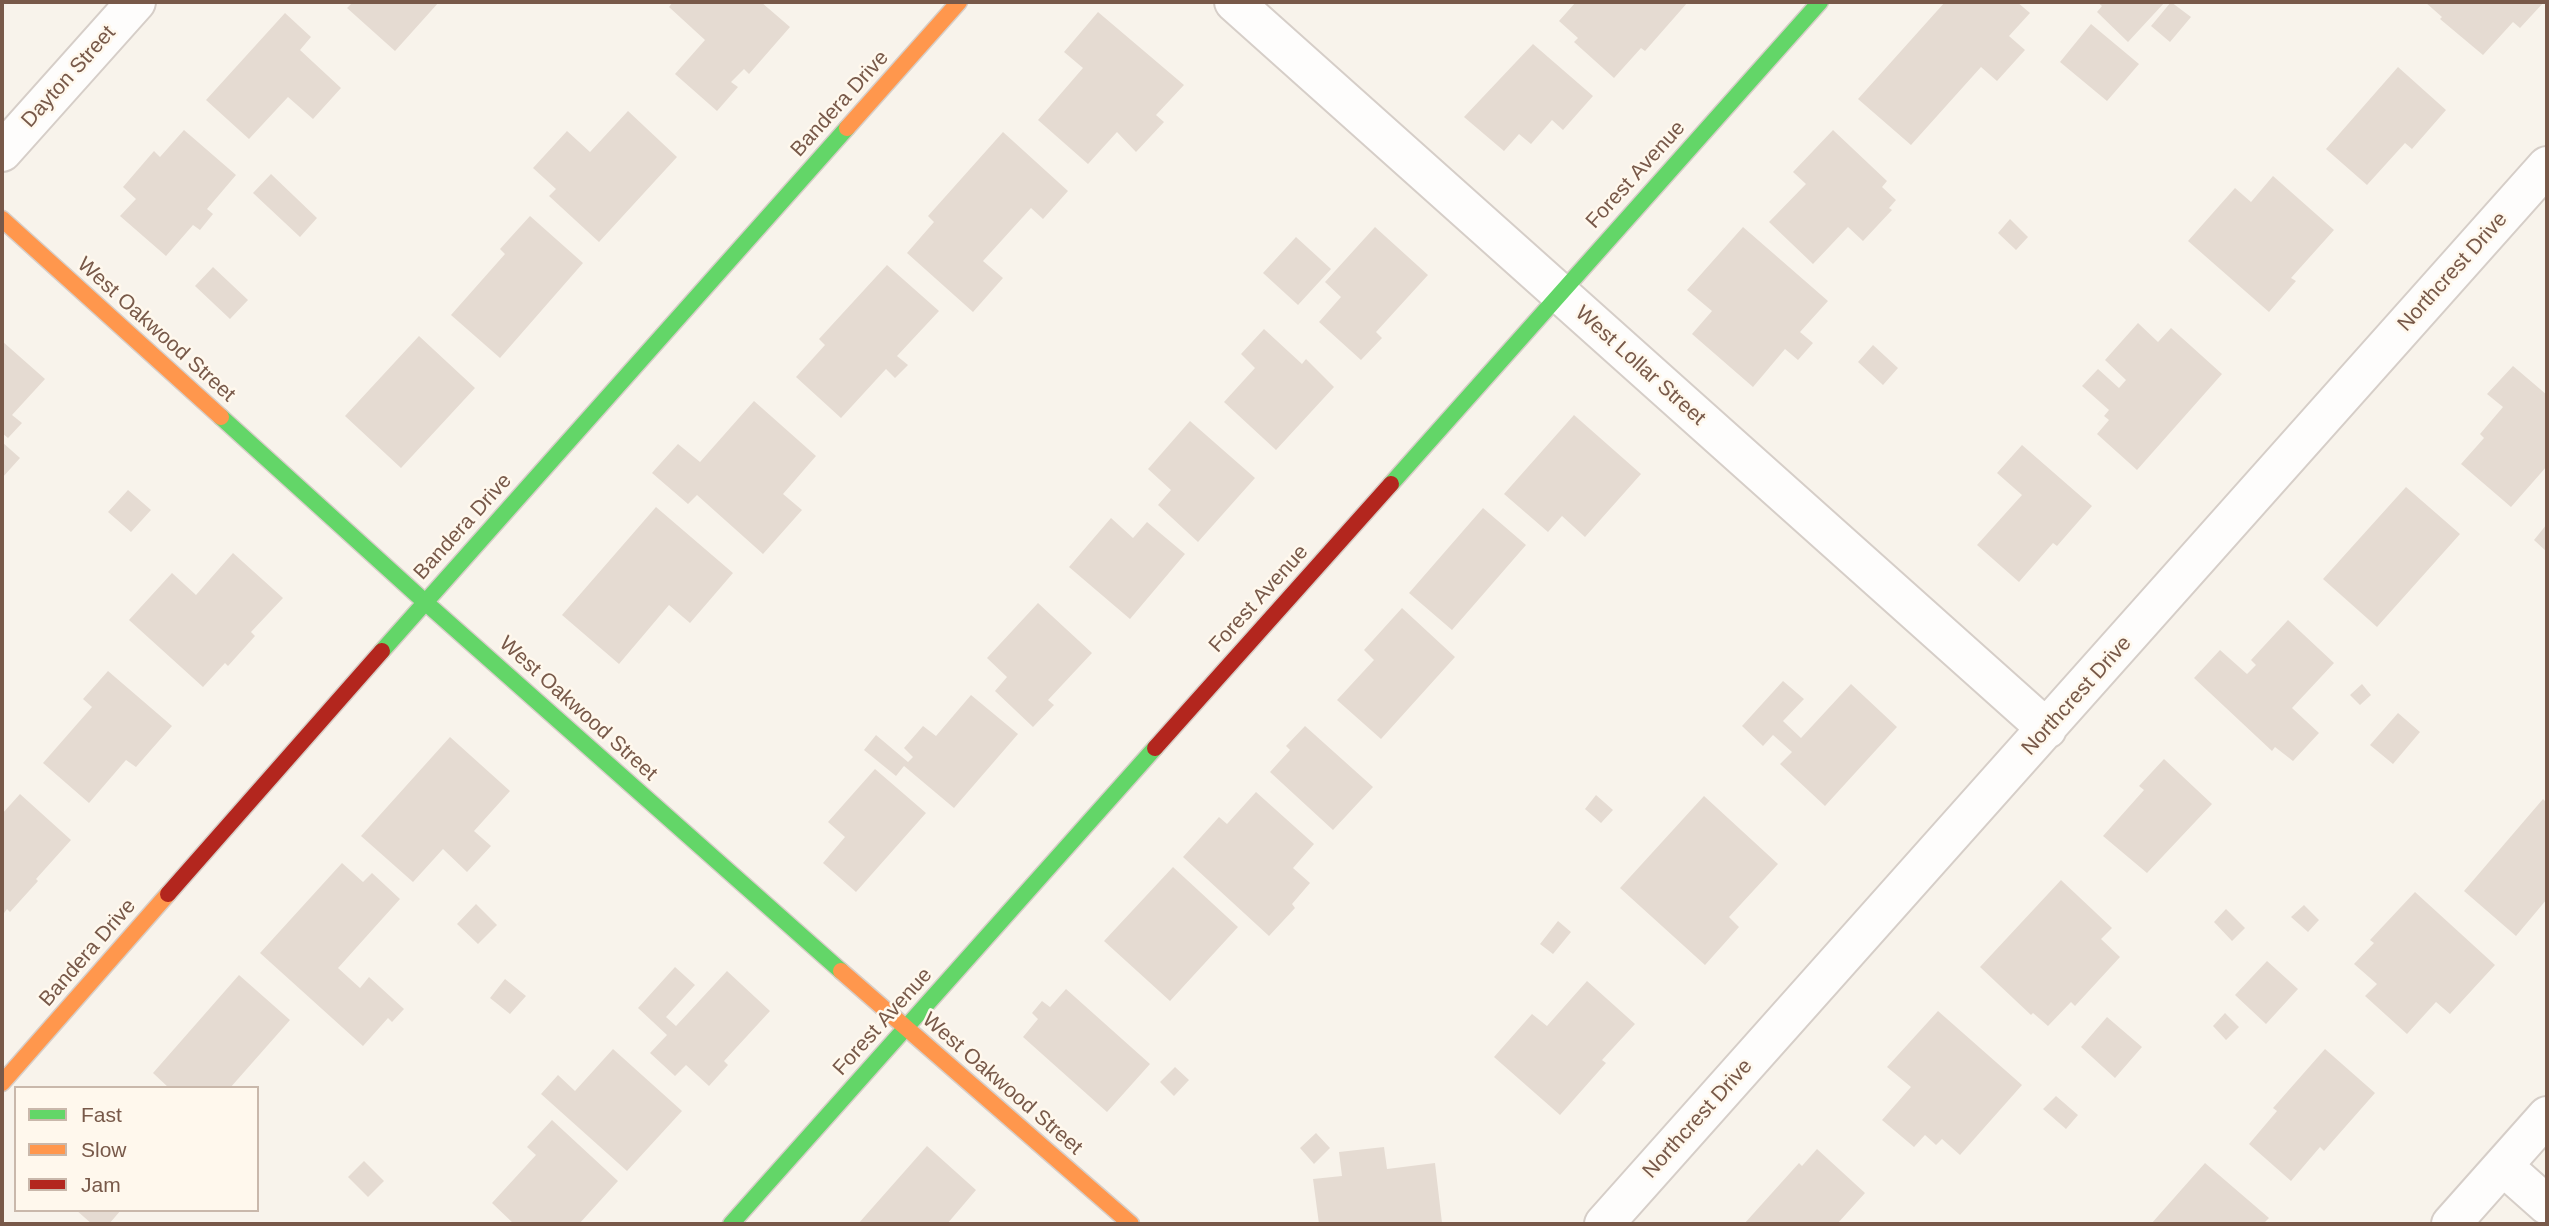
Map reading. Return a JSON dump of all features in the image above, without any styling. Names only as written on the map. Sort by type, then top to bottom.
[{"type":"street","name":"Dayton Street","points":[[2,152],[136,2]]},
{"type":"street","name":"Bandera Drive","points":[[2,1083],[425,602],[959,2]]},
{"type":"street","name":"West Lollar Street","points":[[1234,2],[2047,729]]},
{"type":"street","name":"Forest Avenue","points":[[731,1224],[1820,2]]},
{"type":"street","name":"Northcrest Drive","points":[[1604,1224],[2547,166]]},
{"type":"street","name":"West Oakwood Street","points":[[2,219],[425,602],[1131,1224]]},
{"type":"street","points":[[2451,1224],[2547,1116]]},
{"type":"street","points":[[2503,1166],[2547,1205]]},
{"type":"building","points":[[353,2],[439,2],[395,51],[347,8]]},
{"type":"building","points":[[673,2],[761,2],[790,27],[749,74],[744,69],[731,82],[738,87],[717,111],[675,74],[705,40],[669,7]]},
{"type":"building","points":[[1573,2],[1688,2],[1645,51],[1641,48],[1614,78],[1574,42],[1578,38],[1559,21],[1575,3]]},
{"type":"building","points":[[1945,2],[2017,2],[2030,13],[2009,36],[2025,50],[1997,81],[1981,67],[1911,145],[1858,99]]},
{"type":"building","points":[[2097,2],[2165,2],[2128,42],[2097,12],[2102,6]]},
{"type":"building","points":[[2171,2],[2191,17],[2170,42],[2151,26]]},
{"type":"building","points":[[2425,2],[2544,2],[2520,28],[2513,22],[2483,55],[2440,19],[2442,17]]},
{"type":"building","points":[[1098,12],[1184,85],[1156,115],[1164,122],[1136,152],[1117,132],[1088,164],[1038,120],[1083,68],[1064,52]]},
{"type":"building","points":[[285,13],[311,37],[300,50],[341,88],[313,119],[288,97],[249,139],[206,100]]},
{"type":"building","points":[[2091,24],[2139,64],[2107,101],[2060,62]]},
{"type":"building","points":[[1533,44],[1593,96],[1563,130],[1552,120],[1531,144],[1519,134],[1504,151],[1464,117]]},
{"type":"building","points":[[2398,67],[2446,110],[2412,149],[2405,143],[2367,185],[2326,149]]},
{"type":"building","points":[[628,111],[677,157],[599,242],[549,196],[556,189],[533,168],[567,131],[590,152]]},
{"type":"building","points":[[184,130],[236,175],[207,209],[213,214],[200,230],[193,225],[166,256],[120,216],[136,199],[123,187],[154,151],[160,157]]},
{"type":"building","points":[[1833,130],[1887,181],[1882,187],[1896,200],[1889,208],[1892,210],[1863,241],[1848,227],[1813,264],[1769,222],[1806,184],[1793,172]]},
{"type":"building","points":[[1003,132],[1068,191],[1043,219],[1031,208],[983,261],[1003,278],[973,312],[907,253],[934,222],[928,216]]},
{"type":"building","points":[[271,174],[317,218],[300,237],[253,193]]},
{"type":"building","points":[[2273,176],[2334,230],[2291,278],[2296,281],[2269,312],[2188,241],[2235,188],[2251,202]]},
{"type":"building","points":[[530,216],[583,263],[500,358],[451,315],[505,254],[500,249]]},
{"type":"building","points":[[2010,219],[2028,237],[2016,250],[1998,233]]},
{"type":"building","points":[[1375,227],[1428,275],[1376,332],[1382,338],[1361,360],[1319,322],[1341,297],[1325,282]]},
{"type":"building","points":[[1743,227],[1828,301],[1800,332],[1813,343],[1798,360],[1785,349],[1753,387],[1692,334],[1712,311],[1687,290]]},
{"type":"building","points":[[1296,237],[1331,269],[1298,305],[1263,273]]},
{"type":"building","points":[[887,265],[939,311],[897,356],[908,365],[895,378],[886,369],[841,418],[796,377],[825,345],[819,339]]},
{"type":"building","points":[[213,267],[248,300],[230,319],[195,286]]},
{"type":"building","points":[[2138,323],[2158,342],[2171,328],[2222,374],[2137,470],[2097,434],[2109,420],[2104,416],[2109,410],[2082,386],[2098,369],[2119,388],[2126,380],[2105,360]]},
{"type":"building","points":[[1264,329],[1302,364],[1306,359],[1334,387],[1276,450],[1224,402],[1255,368],[1241,354]]},
{"type":"building","points":[[419,336],[475,388],[401,468],[345,416]]},
{"type":"building","points":[[2,341],[45,379],[12,415],[22,423],[8,438],[2,433]]},
{"type":"building","points":[[1873,345],[1898,368],[1883,385],[1858,362]]},
{"type":"building","points":[[2513,366],[2547,395],[2547,466],[2511,507],[2461,464],[2484,438],[2480,434],[2503,407],[2487,394]]},
{"type":"building","points":[[754,401],[816,456],[783,494],[802,510],[763,554],[697,495],[688,504],[652,473],[678,444],[700,462]]},
{"type":"building","points":[[1574,415],[1641,474],[1585,537],[1562,516],[1548,532],[1504,494]]},
{"type":"building","points":[[1190,421],[1255,478],[1198,542],[1158,505],[1171,490],[1148,469]]},
{"type":"building","points":[[2,442],[20,458],[2,478]]},
{"type":"building","points":[[2022,445],[2092,506],[2057,546],[2053,543],[2019,582],[1977,545],[2022,495],[1997,473]]},
{"type":"building","points":[[2406,487],[2460,534],[2377,627],[2323,579]]},
{"type":"building","points":[[128,490],[151,510],[131,532],[108,512]]},
{"type":"building","points":[[656,507],[733,573],[690,623],[669,605],[619,664],[562,615]]},
{"type":"building","points":[[1483,508],[1526,545],[1452,630],[1409,593]]},
{"type":"building","points":[[1111,518],[1133,538],[1147,522],[1185,554],[1130,619],[1069,567]]},
{"type":"building","points":[[2547,524],[2547,552],[2534,540]]},
{"type":"building","points":[[233,553],[283,598],[251,632],[255,636],[228,666],[225,663],[203,687],[129,620],[172,573],[196,595]]},
{"type":"building","points":[[1038,603],[1092,653],[1048,700],[1054,705],[1033,727],[995,691],[1007,677],[987,658]]},
{"type":"building","points":[[1402,608],[1455,657],[1381,739],[1337,700],[1374,660],[1364,650]]},
{"type":"building","points":[[2288,620],[2334,663],[2292,708],[2319,733],[2293,761],[2275,747],[2272,751],[2194,678],[2220,650],[2247,674],[2256,665],[2251,660]]},
{"type":"building","points":[[108,671],[172,726],[136,767],[126,760],[89,803],[43,763],[92,707],[83,699]]},
{"type":"building","points":[[1783,681],[1804,699],[1783,721],[1801,738],[1851,684],[1897,727],[1825,806],[1780,764],[1792,752],[1773,735],[1763,746],[1742,726]]},
{"type":"building","points":[[2362,684],[2371,695],[2360,705],[2350,695]]},
{"type":"building","points":[[971,695],[1018,734],[954,808],[904,766],[896,776],[864,750],[876,735],[908,762],[913,757],[904,748],[923,726],[936,736]]},
{"type":"building","points":[[2398,713],[2420,732],[2393,764],[2370,745]]},
{"type":"building","points":[[1305,726],[1373,787],[1333,830],[1270,772],[1290,750],[1286,746]]},
{"type":"building","points":[[450,737],[510,791],[474,831],[491,846],[467,872],[443,849],[413,882],[361,836]]},
{"type":"building","points":[[2164,759],[2212,804],[2147,873],[2103,836],[2144,790],[2139,786]]},
{"type":"building","points":[[875,769],[926,813],[856,892],[823,863],[845,837],[828,822]]},
{"type":"building","points":[[1256,792],[1314,844],[1293,868],[1310,883],[1292,904],[1295,908],[1269,936],[1183,857],[1219,817],[1227,824]]},
{"type":"building","points":[[20,794],[71,840],[10,912],[7,909],[2,916],[2,814]]},
{"type":"building","points":[[1596,795],[1613,810],[1601,823],[1585,809]]},
{"type":"building","points":[[1704,796],[1778,864],[1729,917],[1739,927],[1705,965],[1620,888]]},
{"type":"building","points":[[2543,799],[2547,803],[2547,899],[2516,936],[2464,891]]},
{"type":"building","points":[[342,863],[363,882],[372,873],[400,899],[338,968],[360,988],[369,977],[404,1009],[392,1022],[388,1018],[363,1046],[260,953]]},
{"type":"building","points":[[1173,867],[1238,927],[1170,1001],[1104,941]]},
{"type":"building","points":[[2061,880],[2112,928],[2101,939],[2120,957],[2075,1006],[2071,1002],[2048,1026],[2033,1013],[2031,1015],[1980,967]]},
{"type":"building","points":[[2415,892],[2495,965],[2450,1014],[2436,1002],[2407,1034],[2365,996],[2377,984],[2354,964],[2374,943],[2370,940]]},
{"type":"building","points":[[476,904],[497,925],[478,944],[457,924]]},
{"type":"building","points":[[2304,905],[2319,920],[2308,932],[2291,917]]},
{"type":"building","points":[[2226,909],[2245,928],[2232,941],[2214,922]]},
{"type":"building","points":[[1558,921],[1571,932],[1553,954],[1540,944]]},
{"type":"building","points":[[2267,961],[2298,989],[2266,1024],[2235,995]]},
{"type":"building","points":[[675,967],[695,985],[666,1017],[676,1026],[727,971],[770,1011],[724,1061],[728,1065],[709,1086],[686,1065],[675,1076],[650,1053],[667,1035],[638,1008]]},
{"type":"building","points":[[239,975],[290,1020],[232,1086],[167,1086],[153,1073]]},
{"type":"building","points":[[505,979],[526,996],[510,1014],[490,998]]},
{"type":"building","points":[[1587,981],[1635,1024],[1602,1060],[1606,1063],[1560,1115],[1494,1057],[1532,1014],[1547,1026]]},
{"type":"building","points":[[1066,989],[1150,1064],[1107,1112],[1023,1037],[1038,1019],[1032,1013],[1042,1001],[1050,1007]]},
{"type":"building","points":[[1938,1011],[2022,1085],[1960,1155],[1942,1139],[1936,1145],[1925,1135],[1914,1147],[1882,1120],[1911,1087],[1887,1067]]},
{"type":"building","points":[[2225,1013],[2239,1027],[2226,1040],[2213,1026]]},
{"type":"building","points":[[2107,1017],[2142,1047],[2115,1078],[2081,1047]]},
{"type":"building","points":[[613,1049],[682,1111],[627,1171],[541,1094],[558,1075],[575,1091]]},
{"type":"building","points":[[2325,1049],[2375,1093],[2324,1151],[2320,1147],[2291,1181],[2249,1144],[2277,1111],[2273,1108]]},
{"type":"building","points":[[1175,1067],[1189,1080],[1174,1096],[1160,1082]]},
{"type":"building","points":[[2056,1096],[2078,1115],[2066,1129],[2043,1109]]},
{"type":"building","points":[[552,1120],[618,1181],[579,1224],[514,1224],[492,1203],[536,1155],[527,1147]]},
{"type":"building","points":[[1316,1133],[1330,1148],[1314,1164],[1300,1148]]},
{"type":"building","points":[[927,1146],[976,1190],[947,1224],[858,1224]]},
{"type":"building","points":[[1384,1147],[1387,1169],[1435,1163],[1442,1223],[1319,1224],[1313,1179],[1342,1176],[1339,1152]]},
{"type":"building","points":[[1817,1149],[1865,1193],[1837,1224],[1744,1224],[1799,1163],[1802,1166]]},
{"type":"building","points":[[364,1161],[384,1181],[368,1197],[348,1177]]},
{"type":"building","points":[[2205,1163],[2269,1218],[2263,1224],[2151,1224]]},
{"type":"building","points":[[78,1212],[119,1212],[109,1224],[92,1224]]},
{"type":"traffic: fast","points":[[1391,484],[1820,2]]},
{"type":"traffic: fast","points":[[382,651],[847,128]]},
{"type":"traffic: fast","points":[[221,417],[841,971]]},
{"type":"traffic: fast","points":[[731,1224],[1155,748]]},
{"type":"traffic: slow","points":[[847,128],[959,2]]},
{"type":"traffic: slow","points":[[2,219],[221,417]]},
{"type":"traffic: slow","points":[[2,1083],[168,894]]},
{"type":"traffic: slow","points":[[841,971],[1131,1224]]},
{"type":"traffic: jam","points":[[1155,748],[1391,484]]},
{"type":"traffic: jam","points":[[168,894],[382,651]]}]
